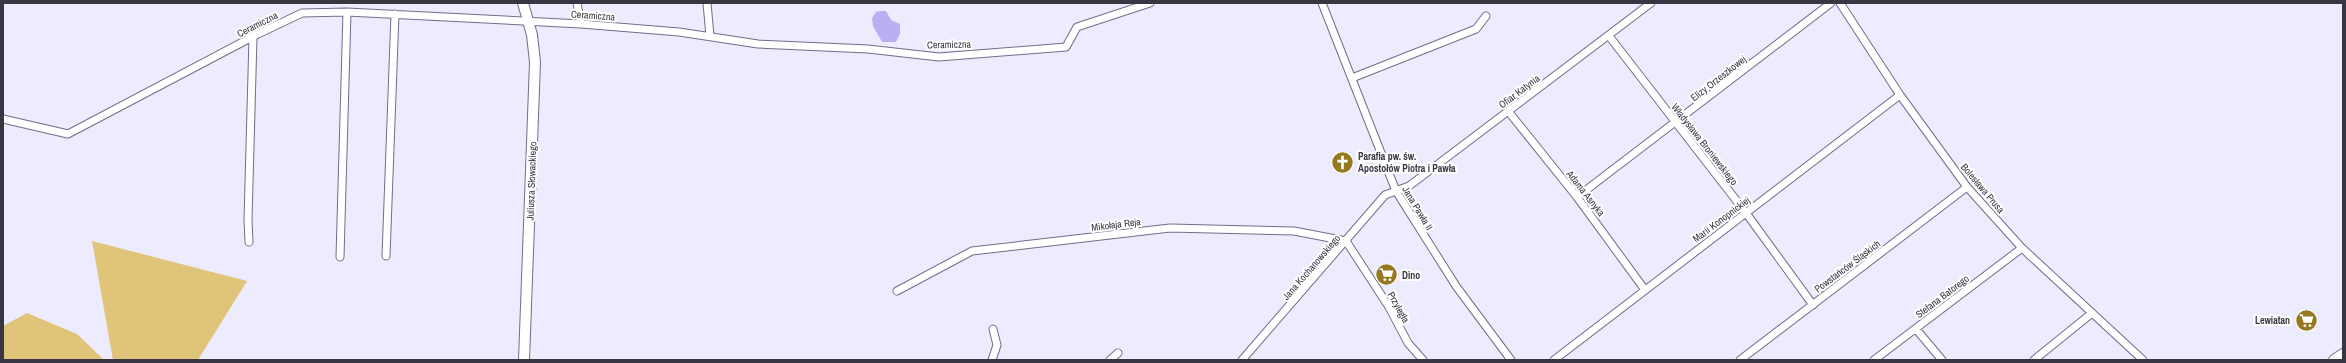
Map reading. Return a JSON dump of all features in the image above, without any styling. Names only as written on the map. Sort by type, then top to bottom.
[{"type":"street","name":"Juliusza Słowackiego","points":[[523,3],[529,22],[534,62],[524,360]]},
{"type":"street","points":[[577,3],[581,24]]},
{"type":"street","points":[[707,3],[710,36]]},
{"type":"street","name":"Ceramiczna","points":[[3,119],[68,134],[302,13],[347,12],[581,24],[710,36],[758,44],[868,49],[939,56],[1066,47],[1077,26],[1150,3]]},
{"type":"street","name":"Jana Pawła II","points":[[1322,3],[1396,191],[1456,286],[1511,360]]},
{"type":"street","name":"Ofiar Katynia","points":[[1396,191],[1409,186],[1652,3]]},
{"type":"street","name":"Elizy Orzeszkowej","points":[[1577,197],[1676,123],[1831,3]]},
{"type":"street","name":"Bolesława Prusa","points":[[1840,3],[1900,95],[1967,188],[2022,248],[2143,360]]},
{"type":"street","points":[[340,257],[347,12]]},
{"type":"street","points":[[386,256],[396,14]]},
{"type":"street","points":[[1352,78],[1476,29],[1486,16]]},
{"type":"street","name":"Władysława Broniewskiego","points":[[1609,36],[1746,213],[1812,305]]},
{"type":"street","points":[[250,242],[248,220],[253,37]]},
{"type":"street","name":"Marii Konopnickiej","points":[[1554,360],[1900,95]]},
{"type":"street","name":"Adama Asnyka","points":[[1508,111],[1577,197],[1645,290]]},
{"type":"street","name":"Powstańców Śląskich","points":[[1740,360],[1967,188]]},
{"type":"street","name":"Jana Kochanowskiego","points":[[1242,360],[1346,242],[1385,195],[1396,191]]},
{"type":"street","name":"Mikołaja Reja","points":[[897,291],[972,251],[1170,228],[1294,231],[1346,242]]},
{"type":"street","name":"Przyległa","points":[[1346,242],[1389,307],[1408,343],[1423,360]]},
{"type":"street","name":"Stefana Batorego","points":[[1874,360],[2022,248]]},
{"type":"street","points":[[2034,360],[2092,313]]},
{"type":"street","points":[[992,360],[997,345],[993,329]]},
{"type":"street","points":[[1916,329],[1942,360]]},
{"type":"street","points":[[1110,360],[1118,354]]},
{"type":"street","points":[[2334,360],[2343,354]]},
{"type":"shaded area","points":[[886,11],[891,20],[900,24],[900,34],[896,42],[882,42],[873,26],[872,18],[876,12]]},
{"type":"shaded area","points":[[92,241],[247,281],[198,360],[113,360]]},
{"type":"shaded area","points":[[27,313],[77,334],[104,360],[3,360],[3,326]]},
{"type":"place","name":"Parafia pw. św. Apostołów Piotra i Pawła","points":[[1342,162]]},
{"type":"place","name":"Dino","points":[[1386,275]]},
{"type":"place","name":"Lewiatan","points":[[2306,320]]}]
